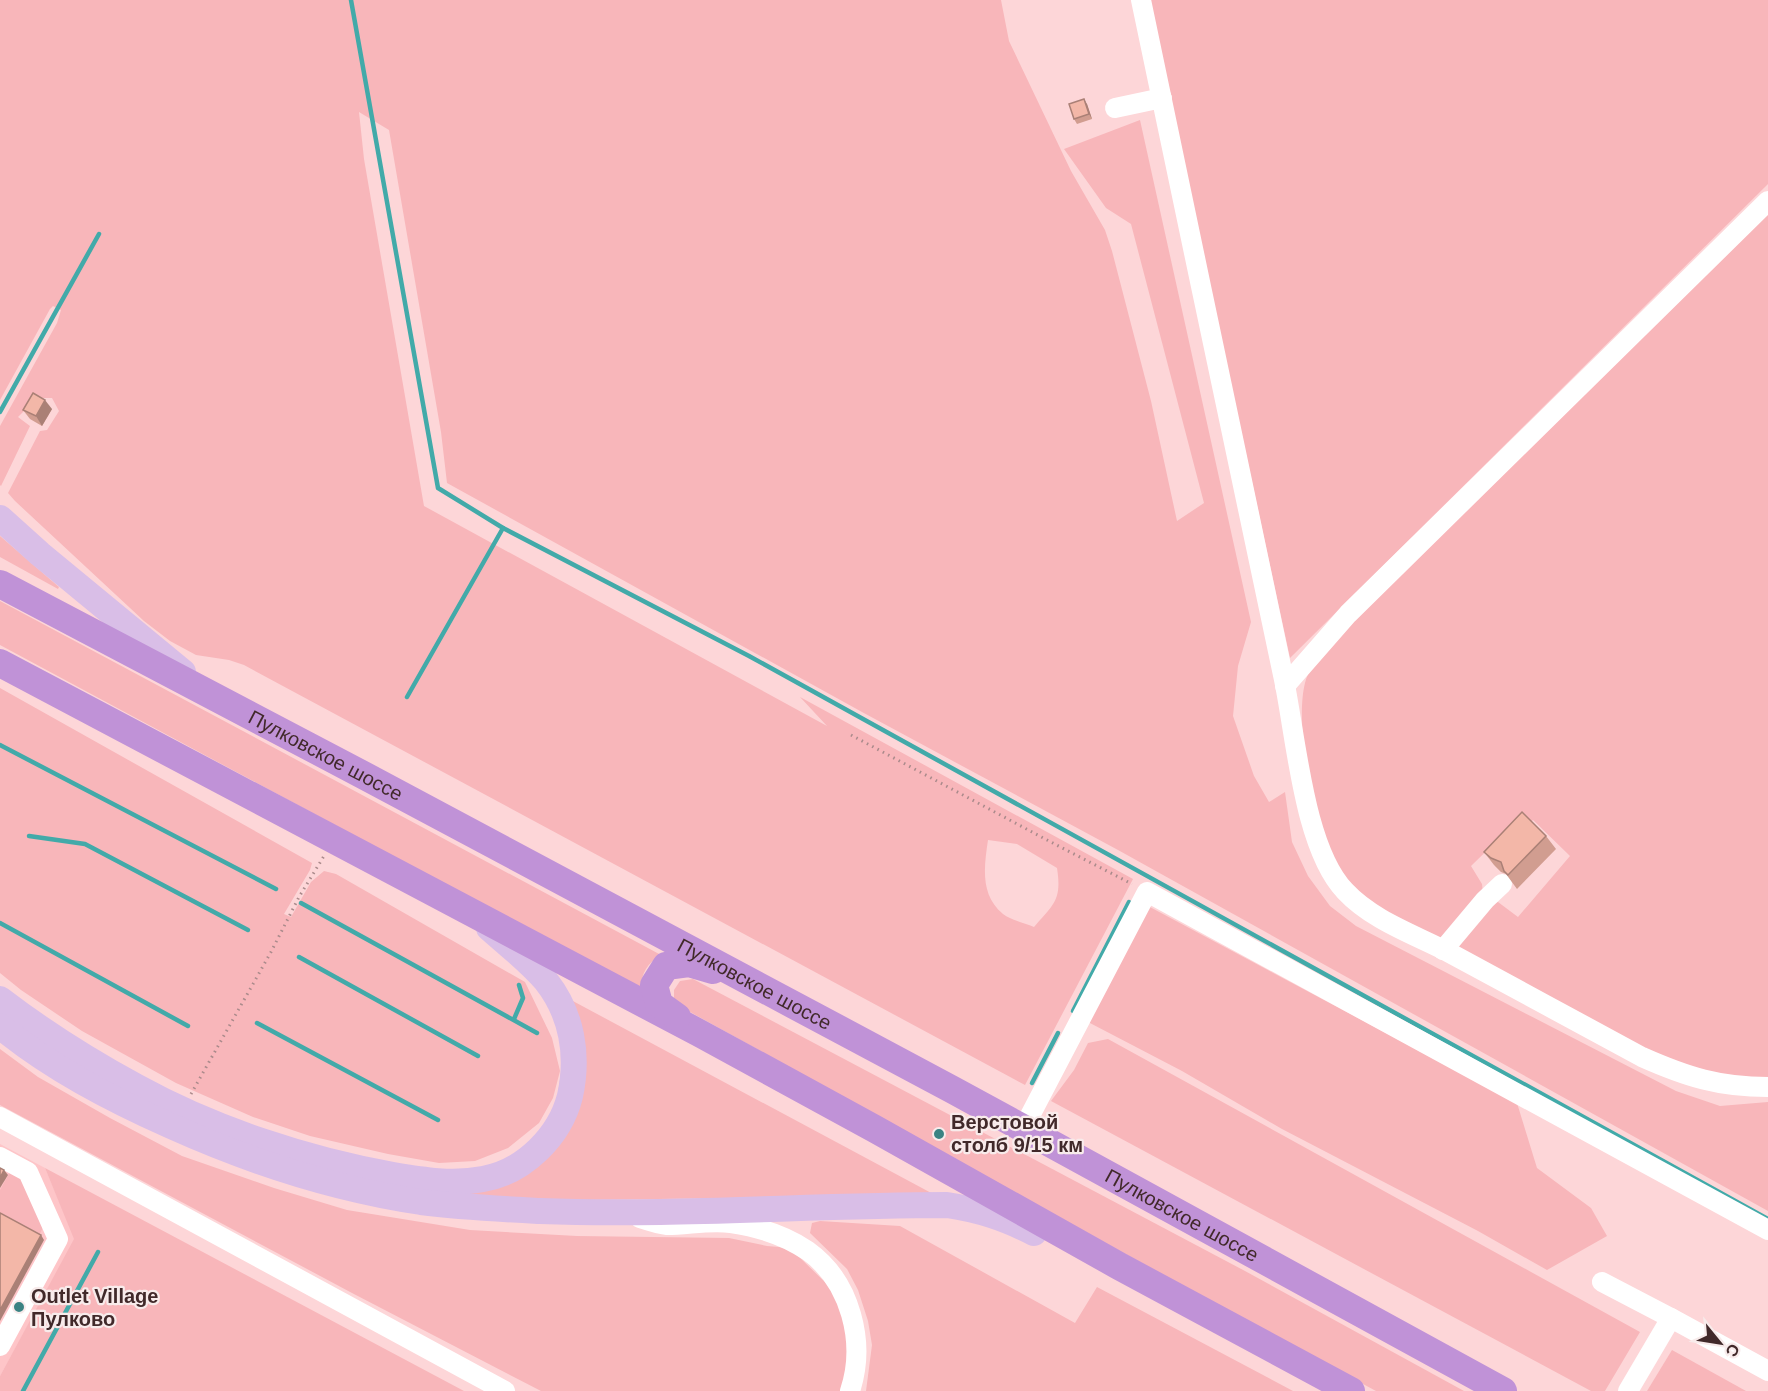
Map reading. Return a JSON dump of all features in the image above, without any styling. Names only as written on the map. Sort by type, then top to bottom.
[{"type":"highway","name":"Пулковское шоссе","points":[[0,584],[1023,1128],[1503,1391]]},
{"type":"highway","points":[[0,663],[701,1034],[1351,1391]]},
{"type":"highway","points":[[701,1034],[659,1004],[654,985],[666,966],[689,963],[743,978]]},
{"type":"main road","points":[[0,518],[40,554],[214,696]]},
{"type":"main road","points":[[0,999],[47,1034],[83,1056],[138,1088],[199,1117],[279,1146],[360,1169],[451,1183],[485,1179],[512,1170],[544,1144],[561,1119],[568,1103],[575,1067],[568,1018],[556,994],[545,979],[475,915]]},
{"type":"main road","points":[[0,1026],[69,1074],[122,1104],[188,1134],[292,1173],[360,1191],[422,1202],[490,1209],[618,1213],[946,1205],[978,1210],[1005,1218],[1038,1235],[1080,1244]]},
{"type":"street","points":[[1141,0],[1285,686],[1308,812],[1321,853],[1333,874],[1343,890],[1389,924],[1443,950],[1642,1058],[1708,1082],[1740,1087],[1768,1087]]},
{"type":"street","points":[[1115,108],[1162,98]]},
{"type":"street","points":[[1285,686],[1348,614],[1768,201]]},
{"type":"street","points":[[1443,950],[1485,900],[1502,884]]},
{"type":"street","points":[[1023,1128],[1147,891],[1768,1230]]},
{"type":"street","points":[[0,1117],[505,1391]]},
{"type":"street","points":[[0,1157],[28,1172],[58,1239],[0,1346]]},
{"type":"street","points":[[618,1213],[665,1225],[730,1223],[785,1238],[810,1252],[840,1286],[852,1315],[857,1354],[855,1377],[850,1391]]},
{"type":"street","points":[[1602,1282],[1768,1371]]},
{"type":"street","points":[[1628,1391],[1671,1318]]},
{"type":"path","points":[[851,735],[1147,891]]},
{"type":"path","points":[[190,1095],[293,907],[322,859]]},
{"type":"shaded area","points":[[0,0],[1001,0],[1009,41],[1071,171],[1105,230],[1151,401],[1177,521],[1204,503],[1131,224],[1106,208],[1064,149],[1140,120],[1251,622],[1238,666],[1233,716],[1254,776],[1269,802],[1285,792],[1292,842],[1308,876],[1330,906],[1356,926],[1676,1091],[1720,1106],[1768,1102],[1768,1211],[1118,850],[447,483],[441,432],[389,130],[359,112],[364,159],[424,506],[827,726],[800,697],[1133,879],[1025,1085],[244,665],[229,660],[196,655],[170,641],[144,621],[8,493],[40,431],[47,430],[59,411],[52,398],[37,398],[18,417],[30,426],[0,485],[0,426],[57,323],[61,310],[53,306],[50,309],[0,400]],"holes":[[[988,840],[1017,844],[1057,868],[1058,887],[1055,901],[1034,927],[1003,914],[990,898],[985,880]]]},
{"type":"shaded area","points":[[1148,0],[1768,0],[1768,184],[1290,658]]},
{"type":"shaded area","points":[[1768,212],[1768,1078],[1698,1076],[1393,919],[1361,898],[1339,872],[1328,849],[1305,760],[1302,704],[1305,683],[1310,670],[1323,651]],"holes":[[[1533,820],[1570,856],[1518,917],[1483,894],[1482,884],[1471,866],[1510,828],[1519,833]]]},
{"type":"shaded area","points":[[0,536],[59,587],[58,589],[0,557]]},
{"type":"shaded area","points":[[0,601],[661,955],[646,969],[640,989],[0,645]]},
{"type":"shaded area","points":[[0,688],[312,863],[284,914],[291,917],[311,882],[324,871],[336,874],[525,982],[552,1038],[560,1071],[553,1098],[539,1123],[508,1148],[475,1161],[439,1163],[310,1136],[253,1117],[176,1083],[82,1031],[21,990],[0,973]]},
{"type":"shaded area","points":[[1148,906],[1517,1103],[1537,1168],[1591,1208],[1607,1236],[1547,1270],[1478,1231],[1282,1129],[1182,1071],[1088,1022]]},
{"type":"shaded area","points":[[693,979],[1245,1271],[1464,1391],[1376,1391],[683,1008],[674,999],[674,990],[680,981]]},
{"type":"shaded area","points":[[571,1000],[935,1195],[517,1201],[380,1186],[109,1079],[425,1189],[550,1151]]},
{"type":"shaded area","points":[[1108,1039],[1640,1332],[1605,1391],[1591,1391],[1051,1101],[1074,1070],[1088,1043]]},
{"type":"shaded area","points":[[0,1049],[38,1077],[182,1156],[347,1210],[470,1230],[577,1236],[729,1238],[790,1248],[834,1291],[846,1323],[849,1357],[843,1391],[541,1391],[0,1105]]},
{"type":"shaded area","name":"Outlet Village Пулково","points":[[0,1144],[45,1168],[75,1239],[0,1376]]},
{"type":"shaded area","points":[[45,1168],[464,1391],[0,1391],[0,1376],[74,1239]]},
{"type":"shaded area","points":[[10,1172],[24,1180],[43,1227],[39,1236],[0,1215],[0,1190]]},
{"type":"shaded area","points":[[820,1221],[900,1226],[1075,1323],[1097,1287],[1293,1391],[866,1391],[872,1345],[868,1321],[858,1290],[847,1269],[810,1233],[812,1223]]},
{"type":"shaded area","points":[[1672,1350],[1746,1391],[1647,1391]]},
{"type":"building","points":[[1084,99],[1089,114],[1074,119],[1069,104]]},
{"type":"building","points":[[33,393],[45,400],[36,416],[23,410]]},
{"type":"building","points":[[1522,812],[1546,836],[1508,875],[1501,862],[1484,852]]},
{"type":"building","points":[[0,1213],[41,1235],[0,1310]]},
{"type":"waterway","points":[[351,0],[438,488],[503,528],[407,697]]},
{"type":"waterway","points":[[0,412],[99,234]]},
{"type":"waterway","points":[[503,528],[749,656],[1768,1219]]},
{"type":"waterway","points":[[0,745],[276,889]]},
{"type":"waterway","points":[[29,836],[85,844],[248,930]]},
{"type":"waterway","points":[[1073,1011],[1129,902]]},
{"type":"waterway","points":[[301,903],[537,1033]]},
{"type":"waterway","points":[[0,923],[188,1026]]},
{"type":"waterway","points":[[299,957],[478,1056]]},
{"type":"waterway","points":[[514,1019],[523,998],[519,985]]},
{"type":"waterway","points":[[257,1023],[438,1120]]},
{"type":"waterway","points":[[1032,1083],[1058,1033]]},
{"type":"waterway","points":[[23,1391],[98,1252]]},
{"type":"place","name":"Верстовой столб 9/15 км","points":[[939,1134]]},
{"type":"place","name":"Outlet Village Пулково","points":[[19,1307]]}]
